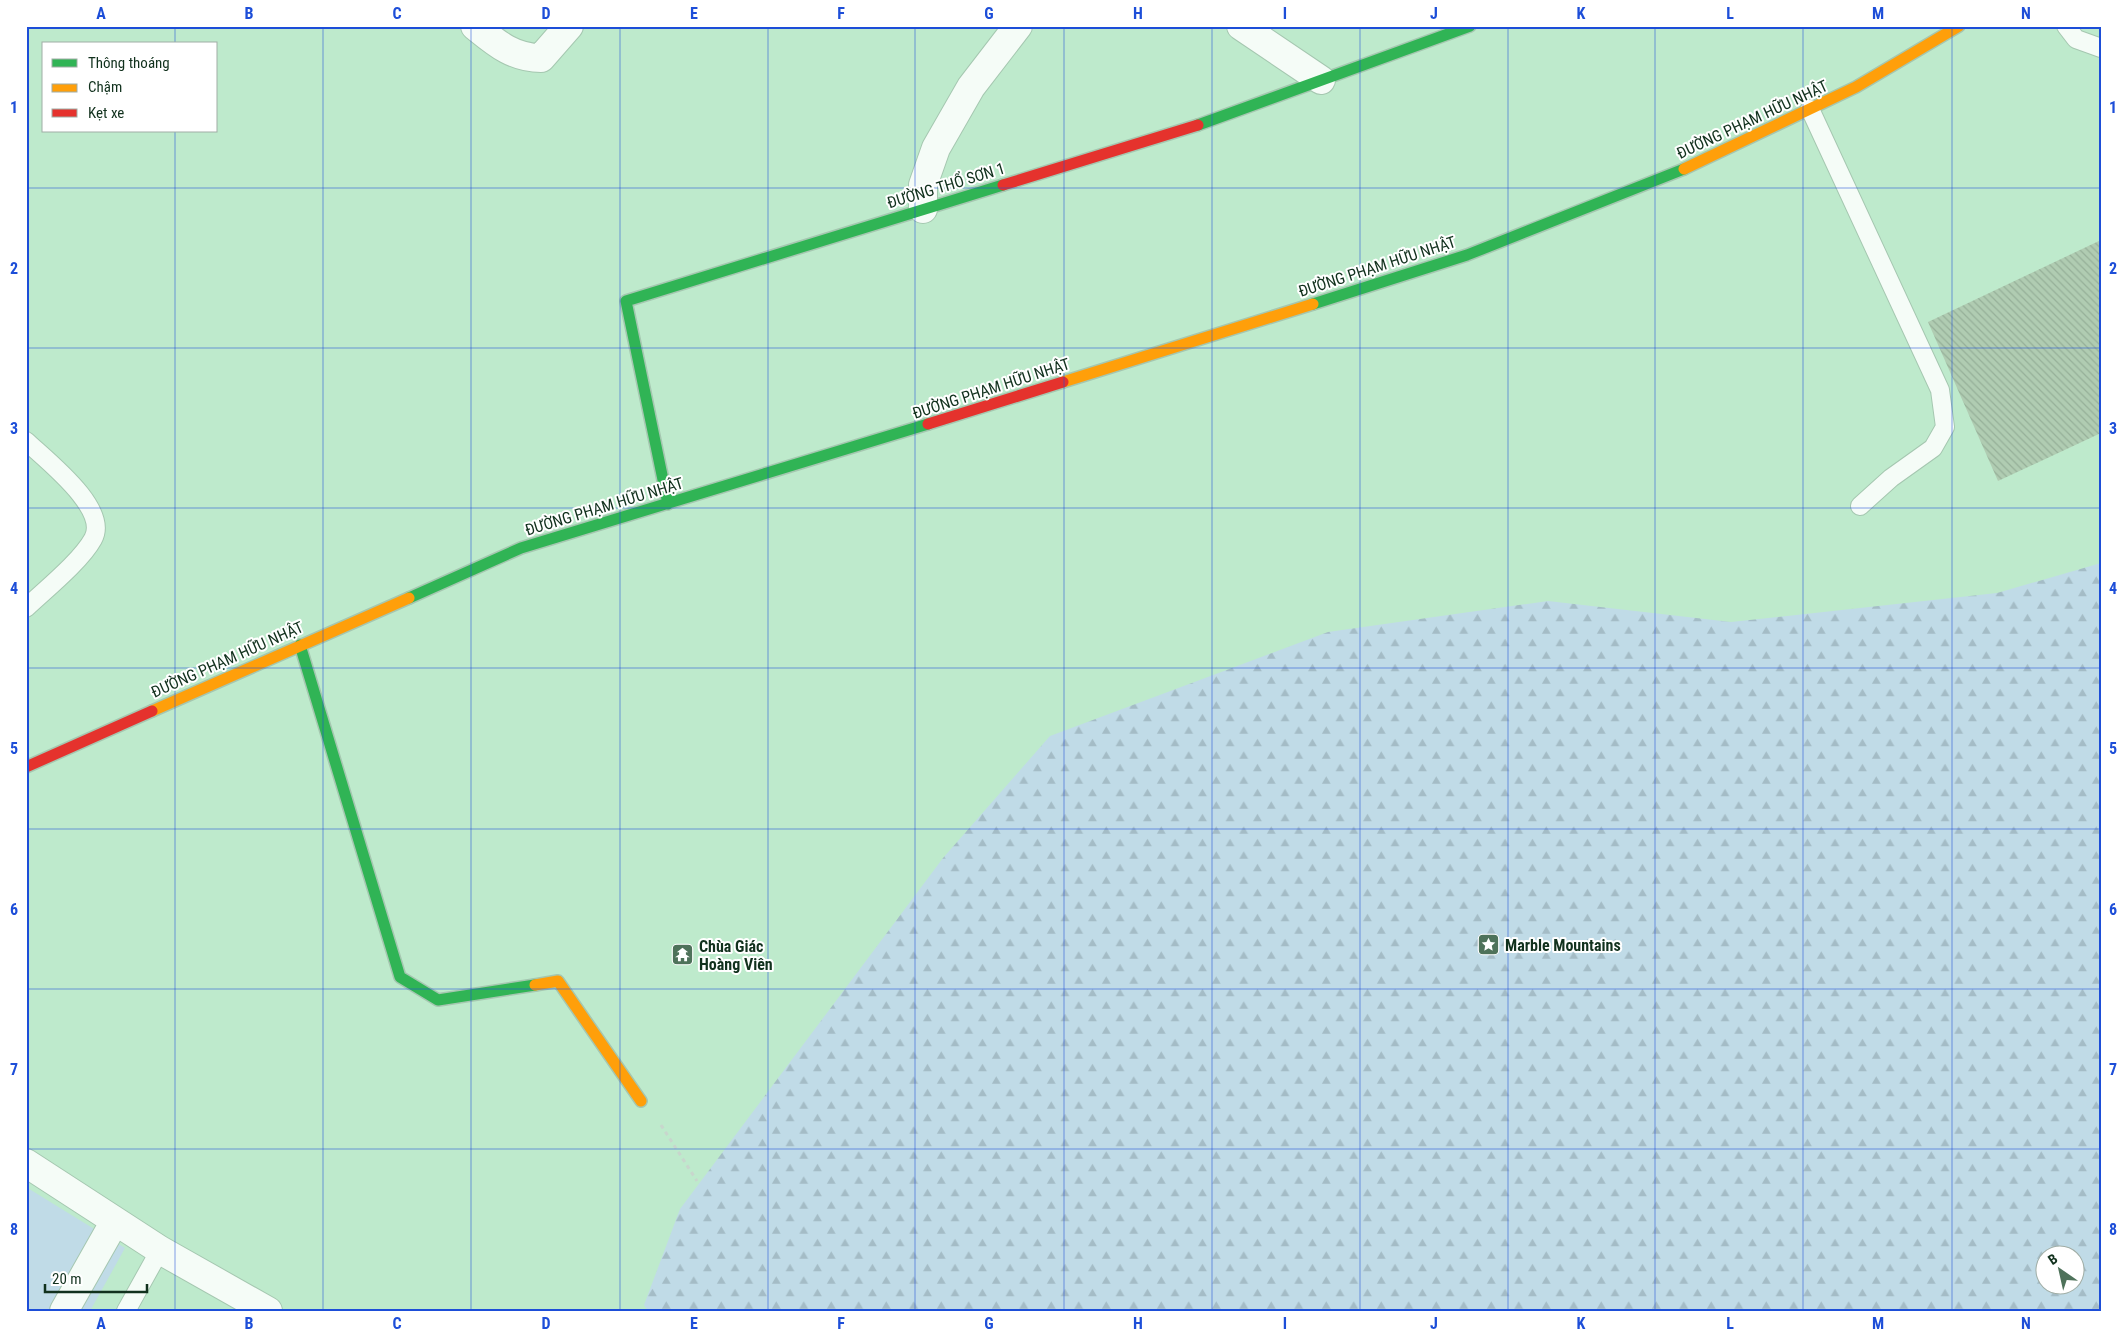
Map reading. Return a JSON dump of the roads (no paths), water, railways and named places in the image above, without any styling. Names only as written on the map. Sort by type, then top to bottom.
[{"type":"street","points":[[475,26],[505,50],[527,58],[541,58],[569,26]]},
{"type":"street","points":[[923,209],[923,185],[936,148],[971,87],[1018,26]]},
{"type":"street","points":[[1241,26],[1321,80]]},
{"type":"street","name":"ĐƯỜNG THỔ SƠN 1","points":[[668,504],[626,301],[1202,124],[1470,26]]},
{"type":"street","name":"ĐƯỜNG PHẠM HỮU NHẬT","points":[[26,767],[300,644],[521,548],[841,452],[1467,254],[1668,177],[1856,87],[1959,26]]},
{"type":"street","points":[[300,644],[400,977],[438,1000],[558,981],[641,1101]]},
{"type":"street","points":[[26,1163],[160,1250],[268,1311]]},
{"type":"street","points":[[64,1311],[114,1220]]},
{"type":"lane","points":[[2066,26],[2076,39],[2101,48]]},
{"type":"lane","points":[[1810,109],[1940,390],[1945,427],[1933,448],[1891,478],[1860,506]]},
{"type":"lane","points":[[26,441],[81,494],[96,520],[94,539],[26,608]]},
{"type":"lane","points":[[126,1311],[160,1250]]},
{"type":"place","name":"Marble Mountains","points":[[1489,945]]},
{"type":"place","name":"Chùa Giác Hoàng Viên","points":[[683,955]]}]
